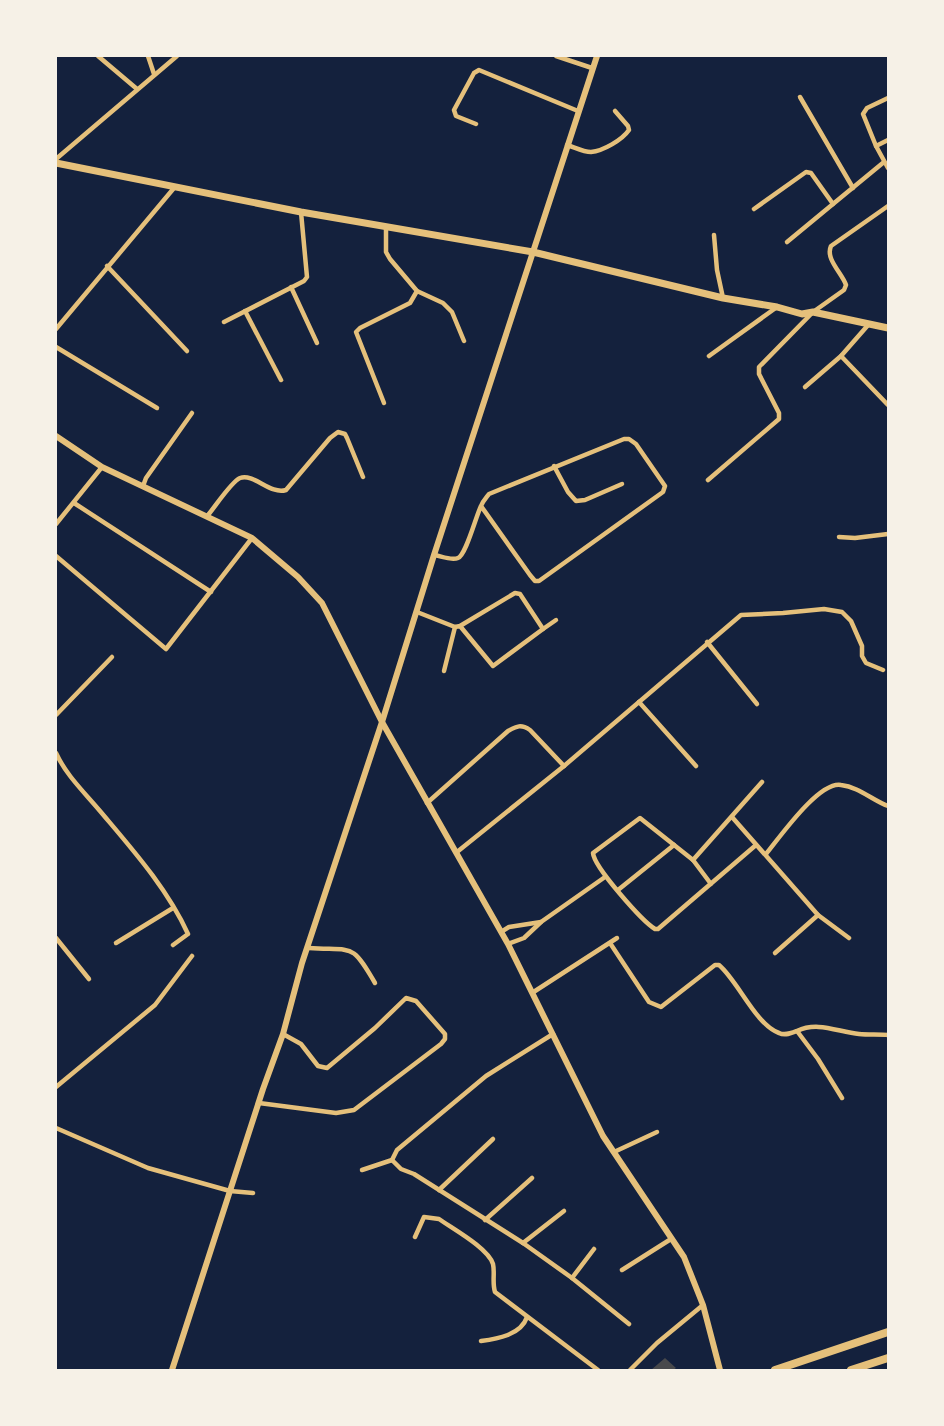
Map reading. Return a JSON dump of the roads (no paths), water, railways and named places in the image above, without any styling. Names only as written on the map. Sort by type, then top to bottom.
[{"type":"highway","points":[[775,1371],[888,1332]]},
{"type":"highway","points":[[851,1371],[888,1358]]},
{"type":"main road","points":[[56,161],[174,188],[386,228],[533,252],[723,298],[777,307],[802,314],[813,312],[888,328]]},
{"type":"street","points":[[98,56],[137,89]]},
{"type":"street","points":[[148,56],[154,74]]},
{"type":"street","points":[[56,161],[177,56]]},
{"type":"street","points":[[556,56],[592,68]]},
{"type":"street","points":[[172,1371],[283,1034],[302,963],[309,948],[597,56]]},
{"type":"street","points":[[476,124],[456,116],[454,112],[474,73],[479,70],[578,111]]},
{"type":"street","points":[[800,97],[853,188]]},
{"type":"street","points":[[888,98],[867,108],[863,114],[876,147],[888,168]]},
{"type":"street","points":[[567,145],[590,152],[605,147],[624,136],[629,130],[628,126],[615,111]]},
{"type":"street","points":[[876,147],[888,140]]},
{"type":"street","points":[[787,242],[884,162]]},
{"type":"street","points":[[754,209],[806,171],[811,173],[833,204]]},
{"type":"street","points":[[56,329],[174,188]]},
{"type":"street","points":[[708,480],[779,419],[779,413],[759,374],[759,367],[813,312],[844,290],[846,285],[828,252],[831,246],[888,206]]},
{"type":"street","points":[[224,322],[304,281],[307,277],[301,212]]},
{"type":"street","points":[[386,228],[386,252],[390,259],[417,291],[443,303],[452,312],[464,341]]},
{"type":"street","points":[[714,235],[717,270],[723,298]]},
{"type":"street","points":[[107,266],[187,351]]},
{"type":"street","points":[[291,286],[317,343]]},
{"type":"street","points":[[384,403],[357,332],[360,327],[410,303],[417,291]]},
{"type":"street","points":[[709,356],[777,307]]},
{"type":"street","points":[[244,311],[281,380]]},
{"type":"street","points":[[805,387],[841,356],[869,324]]},
{"type":"street","points":[[56,347],[157,408]]},
{"type":"street","points":[[841,356],[888,405]]},
{"type":"street","points":[[143,486],[146,478],[192,413]]},
{"type":"street","points":[[208,515],[240,478],[249,478],[278,492],[286,490],[330,438],[338,432],[345,434],[363,477]]},
{"type":"street","points":[[56,436],[102,467],[208,515],[252,538],[298,577],[322,603],[382,722],[508,944],[603,1136],[684,1257],[703,1305],[720,1371]]},
{"type":"street","points":[[434,555],[456,559],[464,553],[481,506],[489,494],[624,439],[629,439],[636,444],[665,486],[665,489],[539,581],[535,581],[530,575],[481,506]]},
{"type":"street","points":[[554,466],[568,492],[576,501],[585,500],[622,484]]},
{"type":"street","points":[[56,524],[102,467]]},
{"type":"street","points":[[74,504],[211,591]]},
{"type":"street","points":[[839,537],[855,538],[888,534]]},
{"type":"street","points":[[56,556],[166,649],[252,538]]},
{"type":"street","points":[[444,671],[458,627],[515,593],[520,594],[543,629]]},
{"type":"street","points":[[457,852],[564,766],[741,615],[824,609],[842,612],[851,621],[862,646],[862,657],[866,663],[883,670]]},
{"type":"street","points":[[417,612],[458,627],[493,666],[556,620]]},
{"type":"street","points":[[707,642],[757,704]]},
{"type":"street","points":[[56,715],[112,657]]},
{"type":"street","points":[[639,702],[696,766]]},
{"type":"street","points":[[427,803],[508,731],[519,726],[530,730],[564,766]]},
{"type":"street","points":[[56,753],[67,773],[146,867],[173,908],[188,934],[173,945]]},
{"type":"street","points":[[693,860],[762,782]]},
{"type":"street","points":[[766,854],[804,808],[823,791],[838,784],[857,789],[874,801],[888,806]]},
{"type":"street","points":[[732,817],[818,915],[849,938]]},
{"type":"street","points":[[711,884],[693,860],[644,819],[636,820],[593,853],[594,861],[605,877],[652,928],[658,929],[711,884],[756,845]]},
{"type":"street","points":[[618,890],[674,845]]},
{"type":"street","points":[[508,944],[524,938],[541,922],[605,877]]},
{"type":"street","points":[[116,943],[173,908]]},
{"type":"street","points":[[775,953],[818,915]]},
{"type":"street","points":[[501,932],[509,927],[541,922]]},
{"type":"street","points":[[56,938],[89,979]]},
{"type":"street","points":[[532,993],[617,938]]},
{"type":"street","points":[[610,943],[649,1002],[655,1006],[661,1007],[715,965],[719,965],[766,1024],[779,1034],[791,1034],[807,1026],[861,1035],[888,1035]]},
{"type":"street","points":[[309,948],[351,951],[359,956],[375,983]]},
{"type":"street","points":[[56,1087],[156,1005],[192,956]]},
{"type":"street","points":[[259,1103],[336,1113],[354,1110],[445,1039],[445,1034],[416,1001],[411,999],[406,999],[327,1068],[318,1066],[301,1044],[283,1034]]},
{"type":"street","points":[[797,1031],[818,1059],[842,1098]]},
{"type":"street","points":[[362,1170],[392,1160],[397,1150],[486,1076],[553,1034]]},
{"type":"street","points":[[56,1128],[148,1168],[230,1191],[253,1193]]},
{"type":"street","points":[[614,1152],[657,1132]]},
{"type":"street","points":[[439,1190],[493,1139]]},
{"type":"street","points":[[392,1160],[401,1169],[414,1174],[523,1243],[629,1323]]},
{"type":"street","points":[[485,1220],[532,1178]]},
{"type":"street","points":[[523,1243],[564,1211]]},
{"type":"street","points":[[414,1237],[424,1217],[439,1219],[466,1238],[490,1257],[495,1292],[598,1371]]},
{"type":"street","points":[[622,1270],[671,1239]]},
{"type":"street","points":[[572,1278],[594,1249]]},
{"type":"street","points":[[630,1371],[657,1343],[703,1305]]},
{"type":"street","points":[[481,1341],[505,1337],[526,1322],[527,1317]]}]
